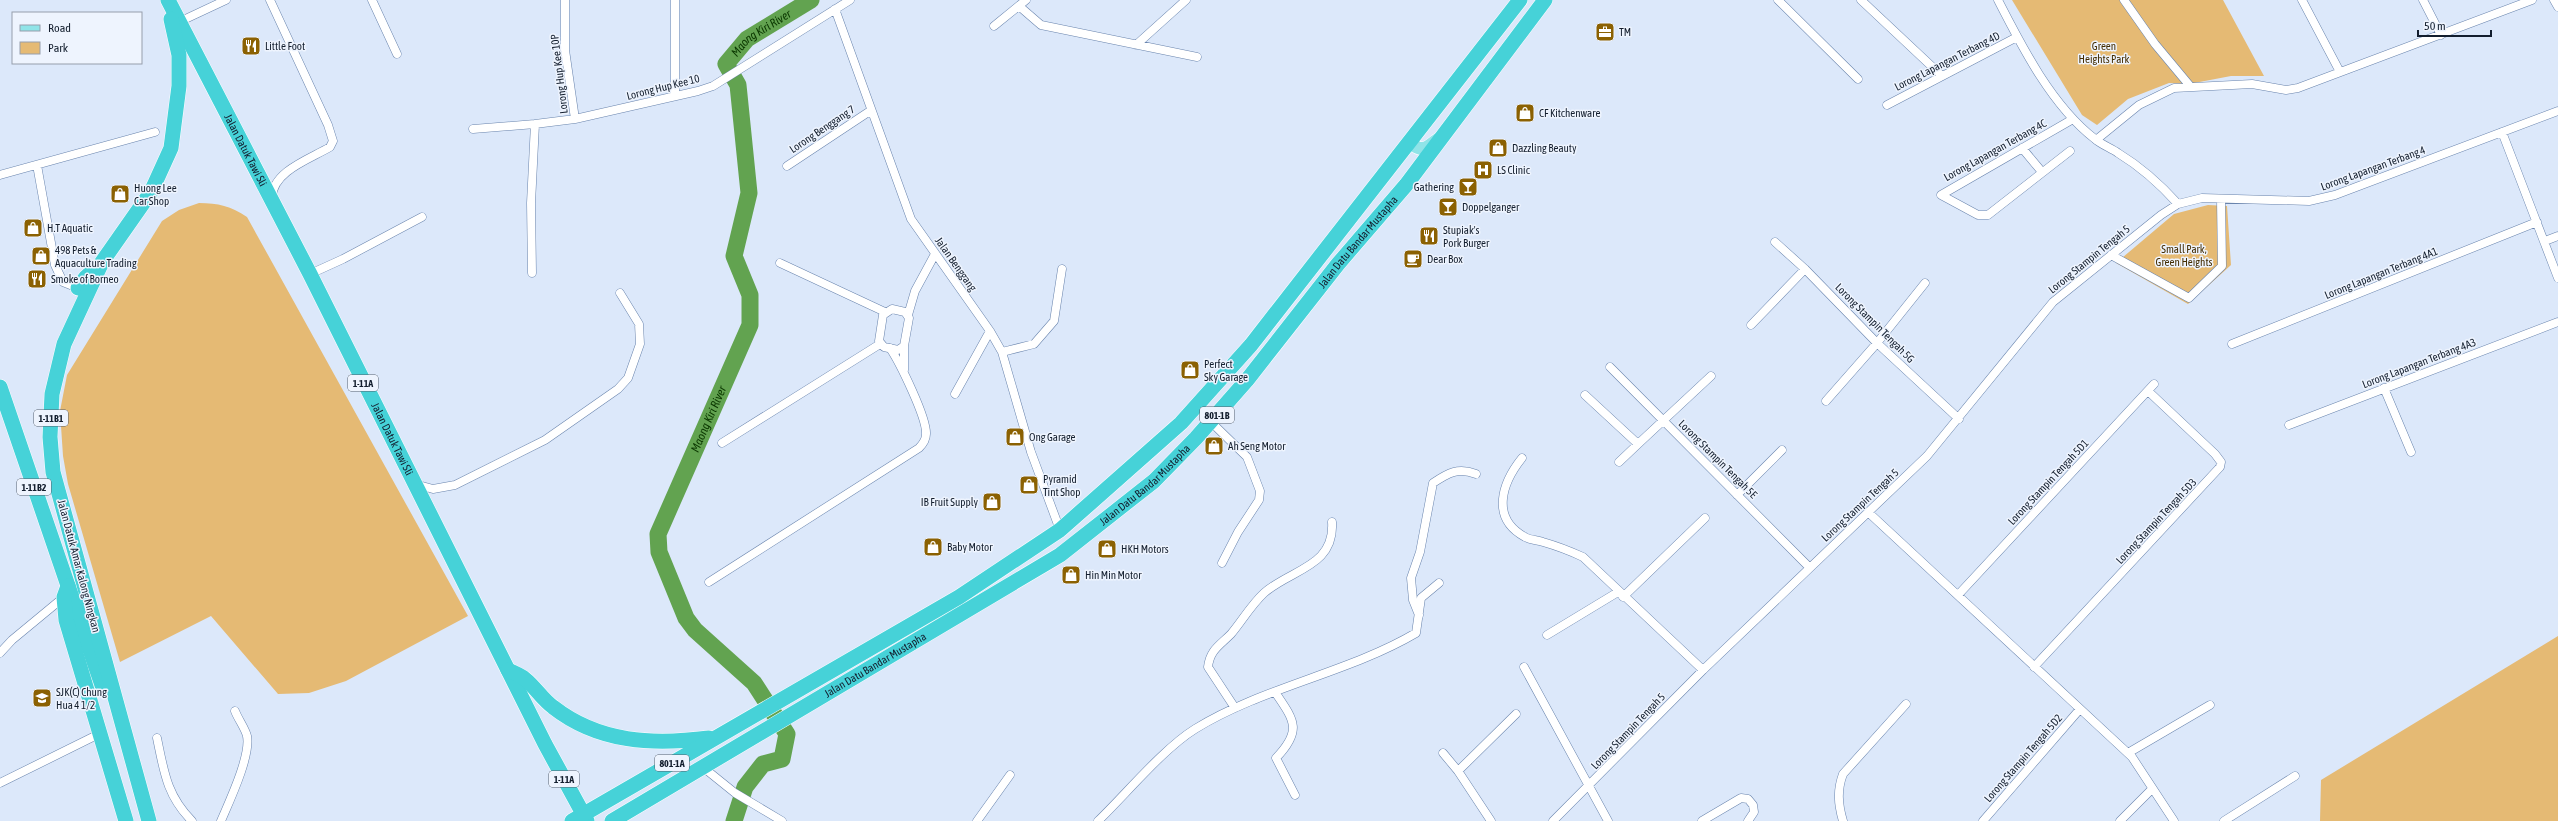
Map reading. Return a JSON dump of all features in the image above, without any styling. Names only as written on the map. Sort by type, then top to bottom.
[{"type":"highway","name":"Jalan Datuk Tawi Sli","points":[[167,0],[271,203],[310,274],[581,819]]},
{"type":"highway","name":"Jalan Datuk Amar Kalong Ningkan","points":[[149,821],[53,472],[50,437],[52,394],[64,344],[102,262],[151,192],[171,148],[179,86],[179,56],[167,0]]},
{"type":"highway","name":"Jalan Datu Bandar Mustapha","points":[[581,819],[611,798],[776,701],[959,597],[1060,530],[1181,423],[1241,356],[1411,143],[1520,0]]},
{"type":"highway","name":"Jalan Datu Bandar Mustapha","points":[[612,821],[704,768],[1060,555],[1154,481],[1211,422],[1247,380],[1338,264],[1406,185],[1545,0]]},
{"type":"highway","points":[[78,288],[86,277],[102,262]]},
{"type":"highway","name":"Jalan Datuk Amar Kalong Ningkan","points":[[0,387],[66,591],[102,684],[140,821]]},
{"type":"highway","points":[[79,564],[94,600],[156,821]]},
{"type":"highway","points":[[66,591],[66,620],[101,733],[126,821]]},
{"type":"highway","points":[[508,670],[525,679],[536,693],[570,719],[614,737],[648,742],[717,737]]},
{"type":"highway","points":[[611,798],[615,805],[632,810]]},
{"type":"main road","points":[[1411,143],[1420,149],[1426,149],[1448,131]]},
{"type":"street","points":[[179,22],[226,0]]},
{"type":"street","points":[[270,0],[328,125],[333,141],[330,147],[283,175],[272,190],[271,203]]},
{"type":"street","points":[[372,0],[397,54]]},
{"type":"street","name":"Lorong Hup Kee 10P","points":[[565,0],[565,50],[575,119],[600,114]]},
{"type":"street","points":[[675,0],[675,96]]},
{"type":"street","name":"Lorong Hup Kee 10","points":[[600,114],[698,91],[721,82],[850,0]]},
{"type":"street","points":[[994,26],[1026,0]]},
{"type":"street","points":[[1136,45],[1186,0]]},
{"type":"street","points":[[1778,0],[1858,79]]},
{"type":"street","points":[[1864,2],[1874,0]]},
{"type":"street","points":[[1998,0],[2017,37],[2044,80],[2073,119],[2096,140],[2142,168],[2160,184],[2178,204]]},
{"type":"street","points":[[2124,0],[2155,44],[2190,86]]},
{"type":"street","points":[[2302,0],[2340,72]]},
{"type":"street","points":[[2423,0],[2441,35]]},
{"type":"street","points":[[2096,140],[2139,104],[2159,93],[2190,86],[2252,84],[2286,90],[2308,85],[2532,0]]},
{"type":"street","points":[[2554,0],[2558,7]]},
{"type":"street","points":[[1864,2],[1942,76]]},
{"type":"street","points":[[1019,6],[1041,25],[1197,57]]},
{"type":"street","name":"Jalan Benggang","points":[[835,9],[905,206],[935,254],[990,330],[1002,352],[1031,452],[1060,530]]},
{"type":"street","name":"Lorong Lapangan Terbang 4D","points":[[1887,105],[2017,37]]},
{"type":"street","name":"Lorong Benggang 7","points":[[787,166],[870,111]]},
{"type":"street","name":"Lorong Lapangan Terbang 4","points":[[2178,204],[2202,198],[2309,201],[2336,195],[2558,111]]},
{"type":"street","points":[[473,129],[575,119]]},
{"type":"street","name":"Lorong Lapangan Terbang 4C","points":[[2070,151],[1988,215],[1978,215],[1942,198],[1941,193],[2073,119]]},
{"type":"street","points":[[532,273],[531,204],[535,124]]},
{"type":"street","points":[[0,175],[155,132]]},
{"type":"street","points":[[2502,132],[2558,278]]},
{"type":"street","points":[[2022,148],[2042,172]]},
{"type":"street","points":[[37,165],[55,265],[63,282],[78,288]]},
{"type":"street","points":[[2111,255],[2189,298],[2222,266],[2221,199]]},
{"type":"street","name":"Lorong Stampin Tengah 5","points":[[1553,821],[1590,786],[1703,670],[1809,567],[1869,513],[1928,456],[1960,419],[2053,302],[2111,255],[2178,204]]},
{"type":"street","points":[[310,274],[343,259],[422,217]]},
{"type":"street","name":"Lorong Lapangan Terbang 4A1","points":[[2232,344],[2537,222]]},
{"type":"street","points":[[2545,241],[2558,236]]},
{"type":"street","name":"Lorong Stampin Tengah 5G","points":[[1775,242],[1806,269],[1877,343],[1960,419]]},
{"type":"street","points":[[904,371],[904,346],[909,321],[908,315],[916,291],[935,254]]},
{"type":"street","points":[[780,263],[885,312],[892,309],[900,310],[908,315]]},
{"type":"street","points":[[1002,352],[1034,344],[1054,321],[1062,269]]},
{"type":"street","points":[[1751,325],[1806,269]]},
{"type":"street","points":[[1826,401],[1877,343],[1925,284]]},
{"type":"street","points":[[900,310],[916,291]]},
{"type":"street","points":[[414,484],[433,489],[455,485],[545,440],[618,390],[628,378],[640,344],[639,324],[620,293]]},
{"type":"street","points":[[880,344],[878,336],[885,312]]},
{"type":"street","name":"Lorong Lapangan Terbang 4A3","points":[[2288,425],[2558,322]]},
{"type":"street","points":[[955,394],[990,330]]},
{"type":"street","points":[[880,344],[898,350],[904,346]]},
{"type":"street","points":[[722,443],[880,344]]},
{"type":"street","points":[[709,582],[919,448],[924,442],[925,428],[904,371],[890,348]]},
{"type":"street","name":"Lorong Stampin Tengah 5E","points":[[1610,367],[1809,567]]},
{"type":"street","points":[[1619,462],[1711,376]]},
{"type":"street","name":"Lorong Stampin Tengah 5D1","points":[[1958,595],[2154,384]]},
{"type":"street","points":[[2384,388],[2411,452]]},
{"type":"street","name":"Lorong Stampin Tengah 5D3","points":[[2034,667],[2220,467],[2221,462],[2215,454],[2148,391]]},
{"type":"street","points":[[1585,395],[1638,444]]},
{"type":"street","points":[[1211,422],[1247,457],[1260,491],[1259,500],[1222,563]]},
{"type":"street","points":[[1737,495],[1782,450]]},
{"type":"street","points":[[1522,458],[1507,481],[1501,497],[1504,515],[1512,527],[1525,537],[1568,550],[1583,558],[1620,595],[1703,670]]},
{"type":"street","points":[[1420,617],[1413,600],[1411,578],[1420,552],[1433,483],[1448,472],[1465,469],[1476,474]]},
{"type":"street","points":[[1869,513],[2128,754],[2174,821]]},
{"type":"street","points":[[1547,635],[1620,595],[1705,518]]},
{"type":"street","points":[[1235,708],[1208,667],[1209,655],[1231,634],[1263,594],[1284,577],[1302,570],[1322,557],[1333,537],[1332,522]]},
{"type":"street","points":[[1098,821],[1178,742],[1195,729],[1235,708],[1405,640],[1416,634],[1420,617],[1421,598],[1439,583]]},
{"type":"street","points":[[0,653],[12,640],[66,591]]},
{"type":"street","points":[[1524,667],[1608,821]]},
{"type":"street","points":[[1274,692],[1293,718],[1294,732],[1285,750],[1276,758],[1295,795]]},
{"type":"street","points":[[1842,821],[1839,808],[1838,787],[1843,774],[1906,704]]},
{"type":"street","points":[[2128,754],[2210,705]]},
{"type":"street","name":"Lorong Stampin Tengah 5D2","points":[[1983,821],[2080,709]]},
{"type":"street","points":[[221,821],[239,776],[247,744],[247,735],[235,711]]},
{"type":"street","points":[[1458,771],[1516,714]]},
{"type":"street","points":[[0,783],[101,733]]},
{"type":"street","points":[[157,738],[167,784],[178,806],[192,821]]},
{"type":"street","points":[[1443,753],[1458,771],[1491,821]]},
{"type":"street","points":[[704,768],[735,793],[782,821]]},
{"type":"street","points":[[977,821],[1010,776]]},
{"type":"street","points":[[2224,821],[2295,776]]},
{"type":"street","points":[[2120,821],[2152,788]]},
{"type":"street","points":[[1702,821],[1741,798],[1748,799],[1753,805],[1754,812],[1748,821]]},
{"type":"green space","name":"Green Heights Park","points":[[2012,0],[2223,0],[2264,76],[2231,76],[2189,84],[2169,83],[2128,99],[2097,125],[2082,115]]},
{"type":"green space","points":[[199,203],[224,206],[247,217],[468,616],[346,681],[309,693],[278,694],[211,616],[120,662],[68,484],[63,456],[60,411],[67,375],[162,221],[179,210]]},
{"type":"green space","name":"Small Park, Green Heights","points":[[2208,205],[2227,206],[2231,265],[2188,304],[2116,263],[2174,214]]},
{"type":"green space","points":[[2558,636],[2558,821],[2320,821],[2321,780]]},
{"type":"waterway","name":"Maong Kiri River","points":[[734,821],[745,787],[763,764],[782,759],[787,734],[754,683],[695,630],[686,618],[659,552],[658,534],[750,325],[750,295],[734,256],[749,193],[738,85],[726,64],[747,39],[811,0]]},
{"type":"place","name":"TM","points":[[1605,32]]},
{"type":"place","name":"Little Foot","points":[[251,46]]},
{"type":"place","name":"CF Kitchenware","points":[[1525,113]]},
{"type":"place","name":"Dazzling Beauty","points":[[1498,148]]},
{"type":"place","name":"LS Clinic","points":[[1483,170]]},
{"type":"place","name":"Gathering","points":[[1468,187]]},
{"type":"place","name":"Huong Lee Car Shop","points":[[120,194]]},
{"type":"place","name":"Doppelganger","points":[[1448,207]]},
{"type":"place","name":"H.T Aquatic","points":[[33,228]]},
{"type":"place","name":"Stupiak's Pork Burger","points":[[1429,236]]},
{"type":"place","name":"498 Pets & Aquaculture Trading","points":[[41,256]]},
{"type":"place","name":"Dear Box","points":[[1413,259]]},
{"type":"place","name":"Smoke of Borneo","points":[[37,279]]},
{"type":"place","name":"Perfect Sky Garage","points":[[1190,370]]},
{"type":"place","name":"Ong Garage","points":[[1015,437]]},
{"type":"place","name":"Ah Seng Motor","points":[[1214,446]]},
{"type":"place","name":"Pyramid Tint Shop","points":[[1029,485]]},
{"type":"place","name":"IB Fruit Supply","points":[[992,502]]},
{"type":"place","name":"Baby Motor","points":[[933,547]]},
{"type":"place","name":"HKH Motors","points":[[1107,549]]},
{"type":"place","name":"Hin Min Motor","points":[[1071,575]]},
{"type":"place","name":"SJK(C) Chung Hua 4 1/2","points":[[42,698]]}]
